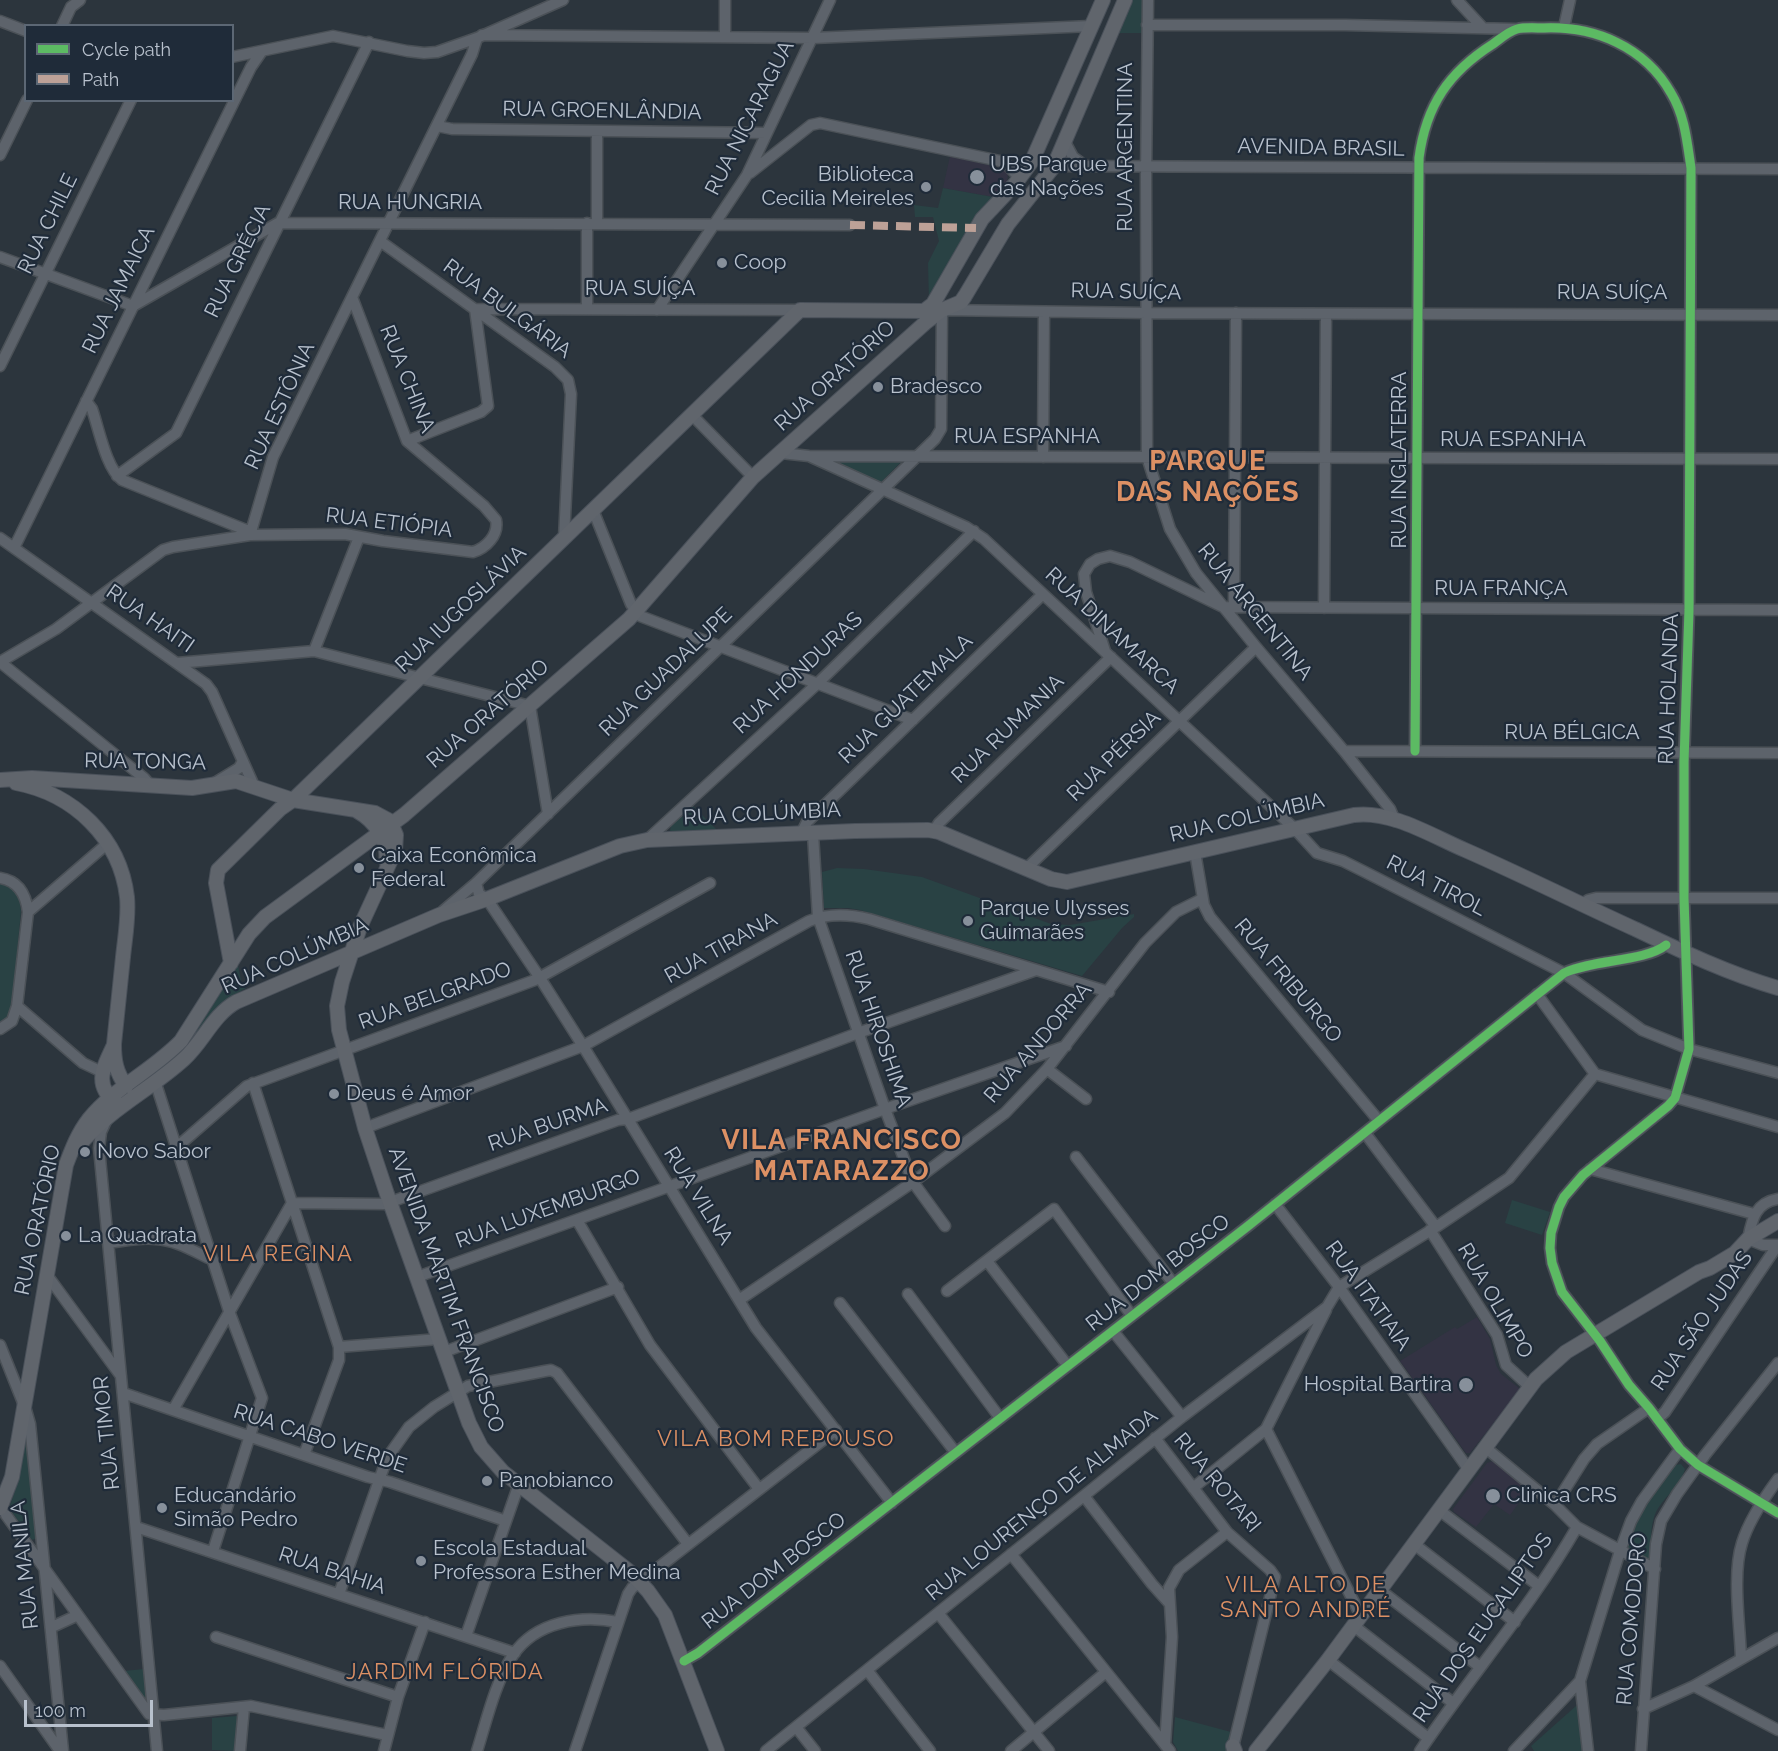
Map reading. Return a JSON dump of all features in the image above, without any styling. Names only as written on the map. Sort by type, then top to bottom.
[{"type":"main road","points":[[924,311],[935,300],[982,219],[1020,178],[1034,155],[1103,0]]},
{"type":"main road","name":"RUA ORATÓRIO","points":[[115,1106],[126,1086],[168,1054],[181,1041],[249,934],[265,917],[393,824],[636,612],[753,477],[925,323],[942,310],[955,305],[965,296],[1008,224],[1054,166],[1125,0]]},
{"type":"main road","name":"RUA SUÍÇA","points":[[800,310],[924,311]]},
{"type":"main road","name":"RUA IUGOSLÁVIA","points":[[231,963],[216,873],[280,808],[293,800],[800,310]]},
{"type":"main road","name":"RUA TONGA","points":[[0,780],[32,778],[192,788],[236,781],[254,786]]},
{"type":"main road","points":[[0,780],[27,785],[62,799],[87,817],[108,843],[120,867],[127,905],[114,1044],[115,1066],[126,1086]]},
{"type":"main road","name":"RUA TONGA","points":[[62,799],[63,786],[70,781]]},
{"type":"main road","points":[[254,786],[293,800],[380,814],[393,824]]},
{"type":"main road","points":[[352,809],[364,815],[380,833]]},
{"type":"main road","name":"RUA COLÚMBIA","points":[[69,1159],[83,1140],[115,1106],[155,1081],[192,1052],[228,1007],[244,998],[439,915],[487,899],[613,848],[647,840],[855,831],[934,831],[1056,881],[1067,882],[1354,815],[1378,815],[1395,820],[1585,902],[1734,973],[1778,988]]},
{"type":"main road","name":"AVENIDA MARTIM FRANCISCO","points":[[393,824],[396,845],[360,927],[342,982],[337,1006],[342,1050],[390,1202],[469,1423],[481,1448],[503,1472],[640,1581],[661,1608],[684,1661],[717,1751]]},
{"type":"main road","name":"AVENIDA MARTIM FRANCISCO","points":[[380,833],[387,851],[384,872]]},
{"type":"main road","name":"RUA COLÚMBIA","points":[[1679,945],[1778,983]]},
{"type":"main road","points":[[114,1044],[102,1072],[103,1084],[115,1106]]},
{"type":"main road","name":"RUA ORATÓRIO","points":[[3,1511],[12,1477],[69,1159]]},
{"type":"main road","points":[[1256,1751],[1328,1660],[1530,1387],[1559,1357],[1778,1221]]},
{"type":"street","points":[[63,24],[71,7],[80,0]]},
{"type":"street","points":[[234,57],[333,36],[424,53],[451,48],[563,0]]},
{"type":"street","points":[[725,0],[725,37]]},
{"type":"street","name":"RUA NICARAGUA","points":[[657,310],[716,225],[747,175],[830,0]]},
{"type":"street","name":"RUA ARGENTINA","points":[[1148,0],[1147,457],[1170,529],[1196,573],[1229,607],[1256,647],[1344,751],[1390,809],[1395,820]]},
{"type":"street","points":[[1457,0],[1482,27]]},
{"type":"street","points":[[1564,27],[1570,0]]},
{"type":"street","points":[[0,21],[24,30]]},
{"type":"street","name":"RUA HOLANDA","points":[[1147,25],[1482,27],[1487,29],[1564,27],[1585,30],[1613,40],[1641,58],[1658,74],[1678,107],[1691,168],[1689,610],[1684,753],[1684,898],[1679,945],[1689,1049],[1675,1098]]},
{"type":"street","points":[[479,37],[813,38],[1091,26]]},
{"type":"street","name":"RUA INGLATERRA","points":[[1415,752],[1421,144],[1425,126],[1441,93],[1465,63],[1516,29]]},
{"type":"street","name":"RUA ESTÔNIA","points":[[250,534],[273,457],[479,37]]},
{"type":"street","name":"RUA GRÉCIA","points":[[117,476],[176,433],[369,42]]},
{"type":"street","name":"RUA JAMAICA","points":[[234,101],[251,67],[262,51]]},
{"type":"street","points":[[0,155],[26,102]]},
{"type":"street","name":"RUA CHILE","points":[[0,366],[130,102]]},
{"type":"street","name":"RUA JAMAICA","points":[[14,548],[234,102]]},
{"type":"street","points":[[747,175],[811,125],[820,123],[1000,160],[1020,178]]},
{"type":"street","name":"RUA GROENLÂNDIA","points":[[437,126],[452,129],[597,130],[766,136]]},
{"type":"street","points":[[586,309],[597,130]]},
{"type":"street","points":[[766,136],[781,148]]},
{"type":"street","points":[[1064,140],[1068,151],[1084,165]]},
{"type":"street","name":"AVENIDA BRASIL","points":[[1054,166],[1776,169]]},
{"type":"street","name":"RUA HUNGRIA","points":[[133,306],[278,223],[850,225]]},
{"type":"street","name":"RUA BULGÁRIA","points":[[380,241],[555,368],[568,380],[571,394],[564,538]]},
{"type":"street","points":[[0,257],[133,306]]},
{"type":"street","name":"RUA CHINA","points":[[352,297],[407,441],[484,506],[496,520],[495,532],[486,546]]},
{"type":"street","points":[[407,441],[486,408],[488,401],[474,309]]},
{"type":"street","name":"RUA SUÍÇA","points":[[474,309],[800,310]]},
{"type":"street","points":[[942,310],[941,429],[942,450],[945,456]]},
{"type":"street","name":"RUA SUÍÇA","points":[[924,311],[1778,315]]},
{"type":"street","points":[[1043,457],[1044,312]]},
{"type":"street","points":[[1108,654],[1086,592],[1084,578],[1084,573],[1090,564],[1103,557],[1124,559],[1229,607],[1236,458],[1236,313]]},
{"type":"street","points":[[1324,608],[1326,314]]},
{"type":"street","points":[[86,401],[92,409],[110,465],[117,476]]},
{"type":"street","points":[[692,415],[753,477]]},
{"type":"street","name":"RUA GUADALUPE","points":[[439,915],[476,883],[883,490],[935,439],[941,429]]},
{"type":"street","name":"RUA ESPANHA","points":[[781,453],[809,456],[1778,459]]},
{"type":"street","name":"RUA DINAMARCA","points":[[809,456],[974,531],[1295,829]]},
{"type":"street","points":[[834,467],[835,459],[839,456]]},
{"type":"street","name":"RUA ETIÓPIA","points":[[117,476],[250,534],[336,534],[473,552],[486,546]]},
{"type":"street","points":[[593,510],[631,604],[644,618],[913,720]]},
{"type":"street","name":"RUA HONDURAS","points":[[647,840],[817,684],[974,531]]},
{"type":"street","points":[[150,785],[144,777],[0,662],[50,634],[169,548],[250,534]]},
{"type":"street","points":[[314,651],[359,537]]},
{"type":"street","name":"RUA HAITI","points":[[0,538],[206,684],[212,692],[254,786]]},
{"type":"street","name":"RUA GUATEMALA","points":[[807,834],[807,822],[1042,595]]},
{"type":"street","name":"RUA FRANÇA","points":[[1229,607],[1778,610]]},
{"type":"street","name":"RUA PÉRSIA","points":[[1026,869],[1256,647]]},
{"type":"street","points":[[177,663],[314,651],[530,706],[548,814]]},
{"type":"street","name":"RUA RUMANIA","points":[[934,831],[939,823],[1108,654]]},
{"type":"street","name":"RUA BÉLGICA","points":[[1344,751],[1778,753]]},
{"type":"street","points":[[1352,761],[1365,751]]},
{"type":"street","points":[[208,786],[237,771],[243,761]]},
{"type":"street","points":[[1378,794],[1378,815]]},
{"type":"street","name":"RUA TIROL","points":[[1295,829],[1317,853],[1343,861],[1564,973],[1642,1030],[1689,1049],[1778,1073]]},
{"type":"street","name":"RUA HIROSHIMA","points":[[807,834],[818,917],[858,1033],[913,1182],[945,1226]]},
{"type":"street","points":[[28,912],[108,843]]},
{"type":"street","name":"RUA FRIBURGO","points":[[1195,852],[1202,899],[1215,924],[1379,1121]]},
{"type":"street","points":[[0,878],[21,889],[28,912],[17,1006],[12,1020],[0,1029]]},
{"type":"street","points":[[476,883],[479,894],[487,899]]},
{"type":"street","name":"RUA BELGRADO","points":[[177,1147],[240,1091],[253,1083],[540,978],[710,883]]},
{"type":"street","points":[[1585,902],[1684,898],[1778,898]]},
{"type":"street","name":"RUA VILNA","points":[[487,899],[584,1046],[756,1328],[892,1503]]},
{"type":"street","name":"RUA ANDORRA","points":[[739,1300],[913,1182],[1005,1113],[1066,1046],[1145,943],[1176,912],[1202,899]]},
{"type":"street","name":"RUA TIRANA","points":[[365,1128],[584,1046],[818,917],[837,914],[859,917],[1108,992]]},
{"type":"street","name":"RUA DOM BOSCO","points":[[684,1661],[698,1653],[1113,1331],[1564,973],[1588,964],[1652,953],[1679,945]]},
{"type":"street","name":"RUA BURMA","points":[[292,1203],[381,1204],[390,1202],[618,1120],[628,1119],[858,1033],[1036,970]]},
{"type":"street","points":[[1537,994],[1595,1074],[1778,1127]]},
{"type":"street","points":[[17,1006],[83,1063],[102,1072]]},
{"type":"street","name":"RUA LUXEMBURGO","points":[[417,1277],[1066,1046]]},
{"type":"street","points":[[1047,1069],[1086,1099]]},
{"type":"street","points":[[1339,1287],[1433,1229],[1509,1178],[1595,1074]]},
{"type":"street","points":[[155,1081],[229,1311],[261,1394],[261,1404],[213,1551]]},
{"type":"street","points":[[253,1083],[339,1347],[339,1360],[304,1455]]},
{"type":"street","points":[[1590,1169],[1675,1098]]},
{"type":"street","name":"RUA TIMOR","points":[[115,1106],[103,1127],[99,1142],[157,1751]]},
{"type":"street","name":"RUA OLIMPO","points":[[1365,1133],[1433,1229],[1497,1335],[1506,1365],[1530,1387]]},
{"type":"street","points":[[1076,1157],[1173,1283]]},
{"type":"street","points":[[1590,1169],[1754,1214]]},
{"type":"street","name":"RUA SÃO JUDAS","points":[[1590,1169],[1571,1188],[1558,1207],[1551,1233],[1550,1248],[1557,1283],[1629,1385],[1657,1419],[1665,1412],[1777,1245]]},
{"type":"street","points":[[1777,1245],[1763,1245],[1747,1241],[1754,1214],[1765,1204],[1778,1199]]},
{"type":"street","points":[[173,1410],[292,1203]]},
{"type":"street","name":"RUA ITATIAIA","points":[[1275,1204],[1339,1287],[1469,1470]]},
{"type":"street","points":[[946,1291],[1051,1210],[1056,1210],[1132,1316]]},
{"type":"street","points":[[577,1220],[650,1345],[759,1489]]},
{"type":"street","points":[[108,1243],[149,1238],[162,1239],[213,1260]]},
{"type":"street","points":[[987,1261],[1068,1366]]},
{"type":"street","points":[[47,1275],[121,1377]]},
{"type":"street","points":[[339,1347],[442,1346],[618,1287]]},
{"type":"street","name":"RUA LOURENÇO DE ALMADA","points":[[766,1751],[1155,1438],[1327,1307],[1339,1287]]},
{"type":"street","points":[[908,1294],[1000,1418]]},
{"type":"street","points":[[840,1304],[956,1453]]},
{"type":"street","points":[[1193,1488],[1266,1429],[1327,1307]]},
{"type":"street","points":[[1113,1331],[1182,1417]]},
{"type":"street","points":[[95,1341],[104,1344],[117,1336]]},
{"type":"street","name":"RUA MANILA","points":[[0,1345],[30,1424],[52,1628],[62,1751]]},
{"type":"street","name":"RUA COMODORO","points":[[1641,1751],[1656,1544],[1661,1521],[1698,1465],[1778,1363]]},
{"type":"street","points":[[339,1594],[378,1480],[390,1453],[409,1427],[427,1412],[468,1386],[544,1371],[551,1370],[557,1373],[688,1544]]},
{"type":"street","name":"RUA CABO VERDE","points":[[123,1393],[506,1521]]},
{"type":"street","name":"RUA DOS EUCALIPTOS","points":[[1555,1505],[1584,1459],[1597,1444],[1649,1408]]},
{"type":"street","points":[[1657,1419],[1680,1449],[1698,1465],[1778,1513]]},
{"type":"street","points":[[1266,1429],[1357,1621],[1453,1702]]},
{"type":"street","points":[[575,1751],[629,1591],[836,1430]]},
{"type":"street","name":"RUA ROTARI","points":[[1155,1438],[1227,1532],[1275,1577],[1233,1749]]},
{"type":"street","points":[[1486,1448],[1555,1505],[1577,1527],[1654,1569]]},
{"type":"street","points":[[1587,1751],[1580,1681],[1620,1551],[1636,1510],[1680,1449]]},
{"type":"street","points":[[1741,1658],[1737,1570],[1740,1553],[1746,1532],[1778,1479]]},
{"type":"street","points":[[466,1636],[519,1484]]},
{"type":"street","points":[[1084,1496],[1169,1603]]},
{"type":"street","points":[[1439,1510],[1539,1586]]},
{"type":"street","points":[[3,1511],[145,1710],[154,1716],[255,1707],[387,1735]]},
{"type":"street","name":"RUA BAHIA","points":[[136,1527],[515,1653]]},
{"type":"street","name":"RUA DOS EUCALIPTOS","points":[[1420,1751],[1453,1702],[1515,1622],[1577,1527]]},
{"type":"street","points":[[1168,1748],[1172,1646],[1169,1588],[1175,1575],[1227,1532]]},
{"type":"street","points":[[1414,1544],[1515,1622]]},
{"type":"street","points":[[1011,1554],[1168,1748]]},
{"type":"street","points":[[1380,1590],[1480,1667]]},
{"type":"street","points":[[938,1613],[1049,1751]]},
{"type":"street","points":[[52,1628],[78,1615]]},
{"type":"street","points":[[477,1751],[502,1676],[515,1653],[542,1631],[560,1623],[590,1618],[618,1622]]},
{"type":"street","points":[[384,1751],[398,1697],[425,1622]]},
{"type":"street","points":[[216,1637],[398,1697]]},
{"type":"street","points":[[1643,1709],[1694,1686],[1778,1638]]},
{"type":"street","points":[[1328,1660],[1428,1738]]},
{"type":"street","points":[[0,1666],[62,1751]]},
{"type":"street","points":[[867,1670],[930,1751]]},
{"type":"street","points":[[1011,1751],[1106,1672]]},
{"type":"street","points":[[1514,1751],[1580,1681]]},
{"type":"street","points":[[1694,1686],[1778,1730]]},
{"type":"street","points":[[240,1751],[244,1707]]},
{"type":"street","points":[[40,1723],[51,1723],[60,1717]]},
{"type":"street","points":[[795,1728],[814,1751]]},
{"type":"shaded area","name":"UBS Parque das Nações","points":[[950,156],[1001,168],[1008,173],[1007,183],[993,197],[943,188]]},
{"type":"shaded area","name":"Hospital Bartira","points":[[1477,1317],[1490,1339],[1496,1365],[1501,1374],[1519,1388],[1519,1391],[1470,1453],[1466,1453],[1400,1361],[1455,1327],[1457,1329]]},
{"type":"shaded area","name":"Clinica CRS","points":[[1493,1461],[1529,1489],[1510,1515],[1494,1504],[1476,1527],[1453,1509],[1487,1463]]},
{"type":"green space","points":[[1131,0],[1144,0],[1143,33],[1117,33]]},
{"type":"green space","points":[[943,188],[993,197],[983,209],[929,301],[928,263],[939,241],[933,217],[915,217],[914,205],[938,208]]},
{"type":"green space","points":[[838,461],[901,462],[880,483],[838,464]]},
{"type":"green space","points":[[692,805],[718,831],[670,831],[671,825]]},
{"type":"green space","name":"Parque Ulysses Guimarães","points":[[837,868],[864,869],[922,877],[1051,924],[1070,925],[1134,914],[1134,917],[1082,976],[860,910],[824,908],[822,872]]},
{"type":"green space","points":[[0,883],[16,893],[21,911],[12,1005],[8,1016],[0,1022]]},
{"type":"green space","points":[[238,965],[242,986],[246,988],[230,998],[179,1057],[177,1055],[190,1041]]},
{"type":"green space","points":[[1512,1200],[1550,1212],[1542,1235],[1505,1223]]},
{"type":"green space","points":[[26,1437],[37,1538],[32,1540],[9,1508],[18,1482]]},
{"type":"green space","points":[[1681,1464],[1685,1469],[1683,1475],[1654,1517],[1649,1561],[1630,1552],[1628,1548],[1631,1536],[1640,1514],[1653,1494],[1675,1465]]},
{"type":"green space","points":[[144,1669],[147,1699],[146,1700],[124,1671]]},
{"type":"green space","points":[[1576,1706],[1586,1751],[1534,1751],[1531,1746]]},
{"type":"green space","points":[[237,1716],[236,1751],[212,1750],[212,1718]]},
{"type":"green space","points":[[1175,1717],[1231,1732],[1228,1751],[1178,1751],[1173,1742]]},
{"type":"marked path","points":[[850,225],[976,228]]},
{"type":"cycle path","points":[[1415,751],[1419,158],[1422,139],[1434,106],[1452,78],[1477,55],[1505,35],[1523,28],[1563,28],[1582,31],[1617,42],[1647,63],[1660,77],[1676,102],[1685,129],[1691,168],[1689,610],[1684,762],[1684,898],[1689,1049],[1675,1098],[1583,1175],[1564,1197],[1551,1233],[1550,1248],[1552,1263],[1562,1292],[1600,1341],[1629,1385],[1680,1449],[1698,1465],[1778,1513]]},
{"type":"cycle path","points":[[684,1661],[698,1653],[1248,1226],[1564,973],[1576,968],[1645,955],[1666,945]]},
{"type":"place","name":"UBS Parque das Nações","points":[[977,177]]},
{"type":"place","name":"Biblioteca Cecilia Meireles","points":[[926,187]]},
{"type":"place","name":"Coop","points":[[722,263]]},
{"type":"place","name":"Bradesco","points":[[878,387]]},
{"type":"place","name":"Caixa Econômica Federal","points":[[359,868]]},
{"type":"place","name":"Parque Ulysses Guimarães","points":[[968,921]]},
{"type":"place","name":"Deus é Amor","points":[[334,1094]]},
{"type":"place","name":"Novo Sabor","points":[[85,1152]]},
{"type":"place","name":"La Quadrata","points":[[66,1236]]},
{"type":"place","name":"Hospital Bartira","points":[[1466,1385]]},
{"type":"place","name":"Panobianco","points":[[487,1481]]},
{"type":"place","name":"Clinica CRS","points":[[1493,1496]]},
{"type":"place","name":"Educandário Simão Pedro","points":[[162,1508]]},
{"type":"place","name":"Escola Estadual Professora Esther Medina","points":[[421,1561]]},
{"type":"district","name":"PARQUE DAS NAÇÕES","points":[[1208,478]]},
{"type":"district","name":"VILA FRANCISCO MATARAZZO","points":[[842,1156]]},
{"type":"district","name":"VILA REGINA","points":[[278,1254]]},
{"type":"district","name":"VILA BOM REPOUSO","points":[[776,1439]]},
{"type":"district","name":"VILA ALTO DE SANTO ANDRÉ","points":[[1306,1598]]},
{"type":"district","name":"JARDIM FLÓRIDA","points":[[445,1672]]}]
